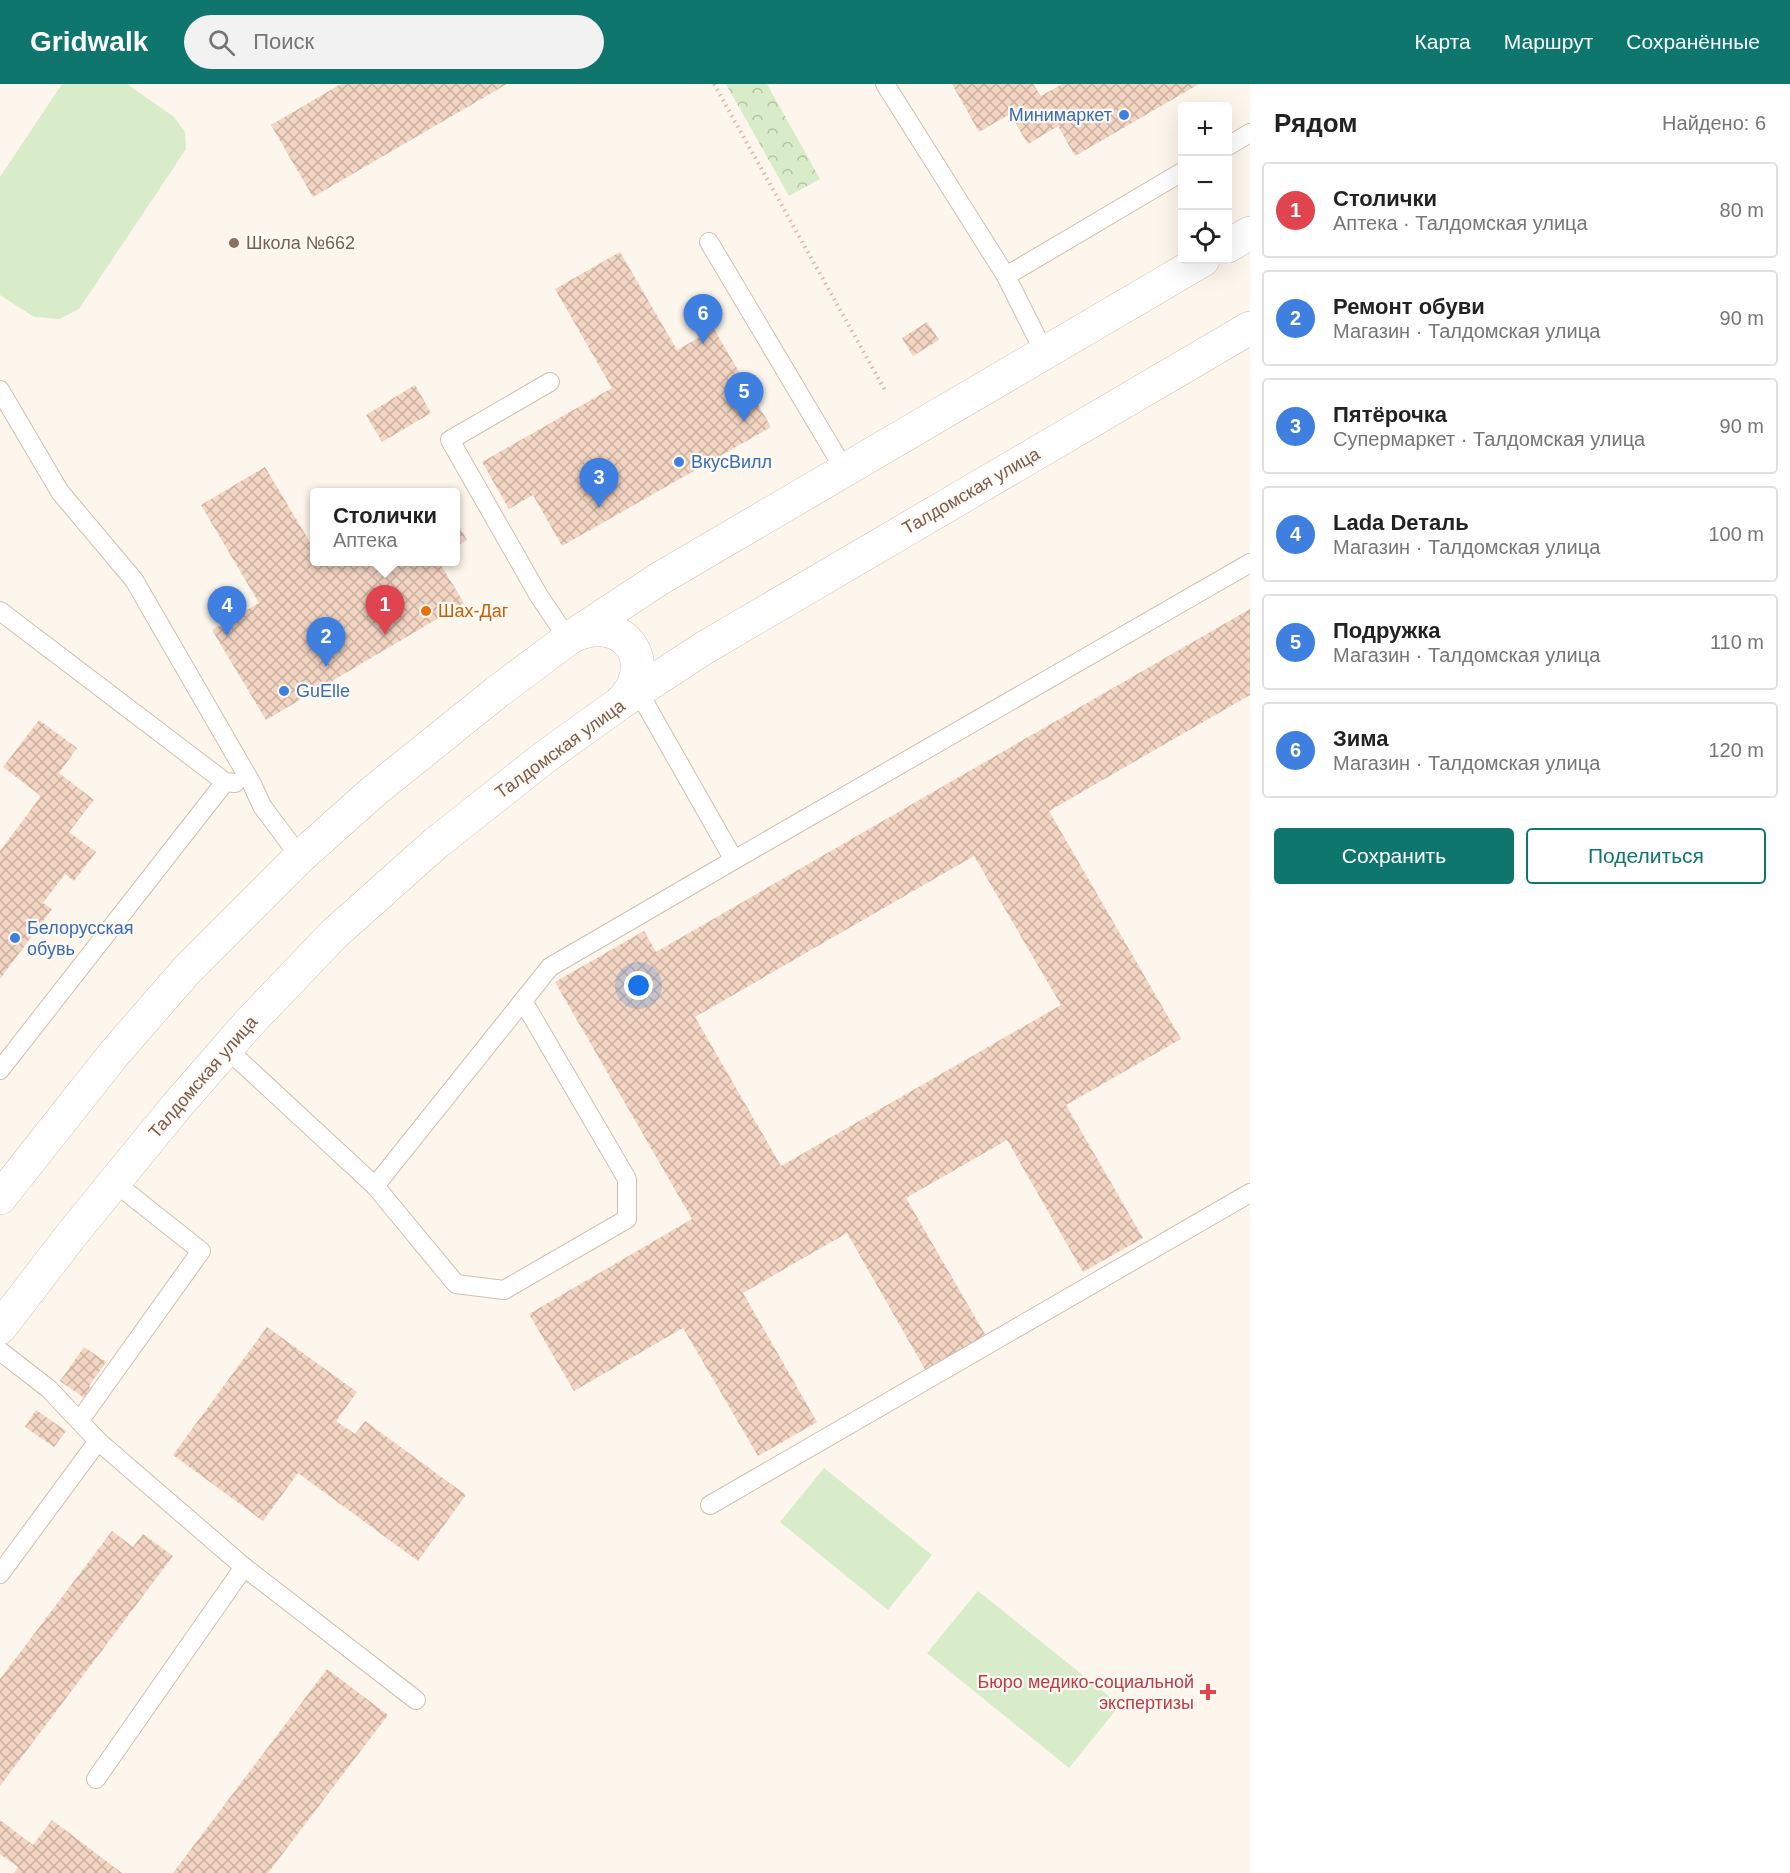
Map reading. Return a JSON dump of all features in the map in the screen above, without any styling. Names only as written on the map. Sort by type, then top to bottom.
[{"type":"main road","points":[[1232,243],[1250,232]]},
{"type":"main road","points":[[0,1198],[113,1055],[186,971],[300,857],[374,790],[497,692],[572,637],[659,579],[1196,264]]},
{"type":"main road","name":"Талдомская улица","points":[[0,1328],[114,1182],[226,1049],[334,934],[436,843],[545,757],[629,697],[704,648],[1250,328]]},
{"type":"main road","points":[[572,637],[588,629],[602,629],[616,632],[627,641],[635,652],[638,667],[637,681],[629,697]]},
{"type":"lane","points":[[885,84],[1006,276],[1044,352]]},
{"type":"lane","points":[[1232,143],[1250,133]]},
{"type":"lane","points":[[1006,276],[1178,174]]},
{"type":"lane","points":[[709,242],[844,469]]},
{"type":"lane","points":[[550,382],[450,440],[539,596],[572,637]]},
{"type":"lane","points":[[0,390],[60,492],[134,580],[252,784],[262,806],[300,857]]},
{"type":"lane","points":[[375,1186],[550,967],[1250,563]]},
{"type":"lane","points":[[0,611],[225,782],[252,784]]},
{"type":"lane","points":[[629,697],[734,860]]},
{"type":"lane","points":[[0,1070],[225,782]]},
{"type":"lane","points":[[226,1049],[375,1186],[456,1284],[504,1290],[627,1220],[627,1179],[523,1001]]},
{"type":"lane","points":[[80,1420],[201,1251],[114,1182]]},
{"type":"lane","points":[[710,1505],[1250,1193]]},
{"type":"lane","points":[[0,1351],[50,1389],[98,1441],[243,1568],[416,1700]]},
{"type":"lane","points":[[0,1574],[98,1441]]},
{"type":"lane","points":[[96,1779],[243,1568]]},
{"type":"path","points":[[714,84],[886,392]]},
{"type":"green space","points":[[62,84],[127,84],[174,117],[185,132],[186,149],[79,309],[59,319],[34,317],[0,295],[0,177]]},
{"type":"green space","points":[[726,84],[767,84],[820,179],[789,196]]},
{"type":"green space","points":[[824,1468],[932,1555],[888,1610],[780,1522]]},
{"type":"green space","points":[[978,1591],[1120,1705],[1069,1768],[927,1653]]},
{"type":"building","points":[[341,84],[507,84],[313,197],[271,125]]},
{"type":"building","points":[[952,84],[1033,84],[1041,96],[1062,84],[1199,84],[1075,156],[1058,126],[1028,144],[1010,114],[979,132]]},
{"type":"building","points":[[620,252],[677,350],[714,329],[771,427],[562,546],[533,495],[509,509],[482,462],[612,388],[555,289]]},
{"type":"building","points":[[927,322],[939,340],[913,356],[902,338]]},
{"type":"building","points":[[415,385],[431,413],[382,442],[366,415]]},
{"type":"building","points":[[265,467],[310,542],[310,566],[441,566],[464,603],[266,720],[212,630],[259,603],[201,505]]},
{"type":"building","points":[[460,528],[467,540],[460,544]]},
{"type":"building","points":[[1250,609],[1250,695],[1049,811],[1181,1039],[1066,1105],[1143,1238],[1083,1272],[1007,1140],[906,1198],[986,1336],[926,1371],[847,1233],[743,1293],[817,1422],[758,1456],[683,1328],[574,1391],[529,1314],[692,1219],[555,982],[644,931],[656,952]],"holes":[[[974,856],[1061,1005],[781,1166],[695,1017]]]},
{"type":"building","points":[[39,720],[77,748],[59,773],[94,800],[69,832],[96,852],[74,881],[65,874],[43,903],[52,909],[0,979],[0,851],[41,796],[3,767]]},
{"type":"building","points":[[267,1327],[357,1392],[336,1421],[355,1434],[365,1421],[466,1495],[418,1561],[298,1473],[263,1521],[173,1455]]},
{"type":"building","points":[[84,1347],[106,1362],[89,1386],[96,1392],[90,1402],[60,1381]]},
{"type":"building","points":[[36,1410],[66,1431],[54,1447],[25,1427]]},
{"type":"building","points":[[112,1531],[133,1547],[143,1534],[173,1556],[0,1786],[0,1679]]},
{"type":"building","points":[[327,1669],[388,1715],[268,1873],[173,1873]]},
{"type":"building","points":[[0,1820],[33,1845],[52,1820],[122,1873],[14,1873],[18,1867],[0,1854]]},
{"type":"place","name":"Минимаркет","points":[[1124,115]]},
{"type":"place","name":"Школа №662","points":[[234,243]]},
{"type":"place","name":"Зима","points":[[703,344]]},
{"type":"place","name":"Подружка","points":[[744,422]]},
{"type":"place","name":"ВкусВилл","points":[[679,462]]},
{"type":"place","name":"Пятёрочка","points":[[599,508]]},
{"type":"place","name":"Шах-Даг","points":[[426,611]]},
{"type":"place","name":"Столички","points":[[385,635]]},
{"type":"place","name":"Lada Dеталь","points":[[227,636]]},
{"type":"place","name":"Ремонт обуви","points":[[326,667]]},
{"type":"place","name":"GuElle","points":[[284,691]]},
{"type":"place","name":"Белорусская обувь","points":[[15,938]]},
{"type":"place","name":"Бюро медико-социальной экспертизы","points":[[1208,1692]]}]
